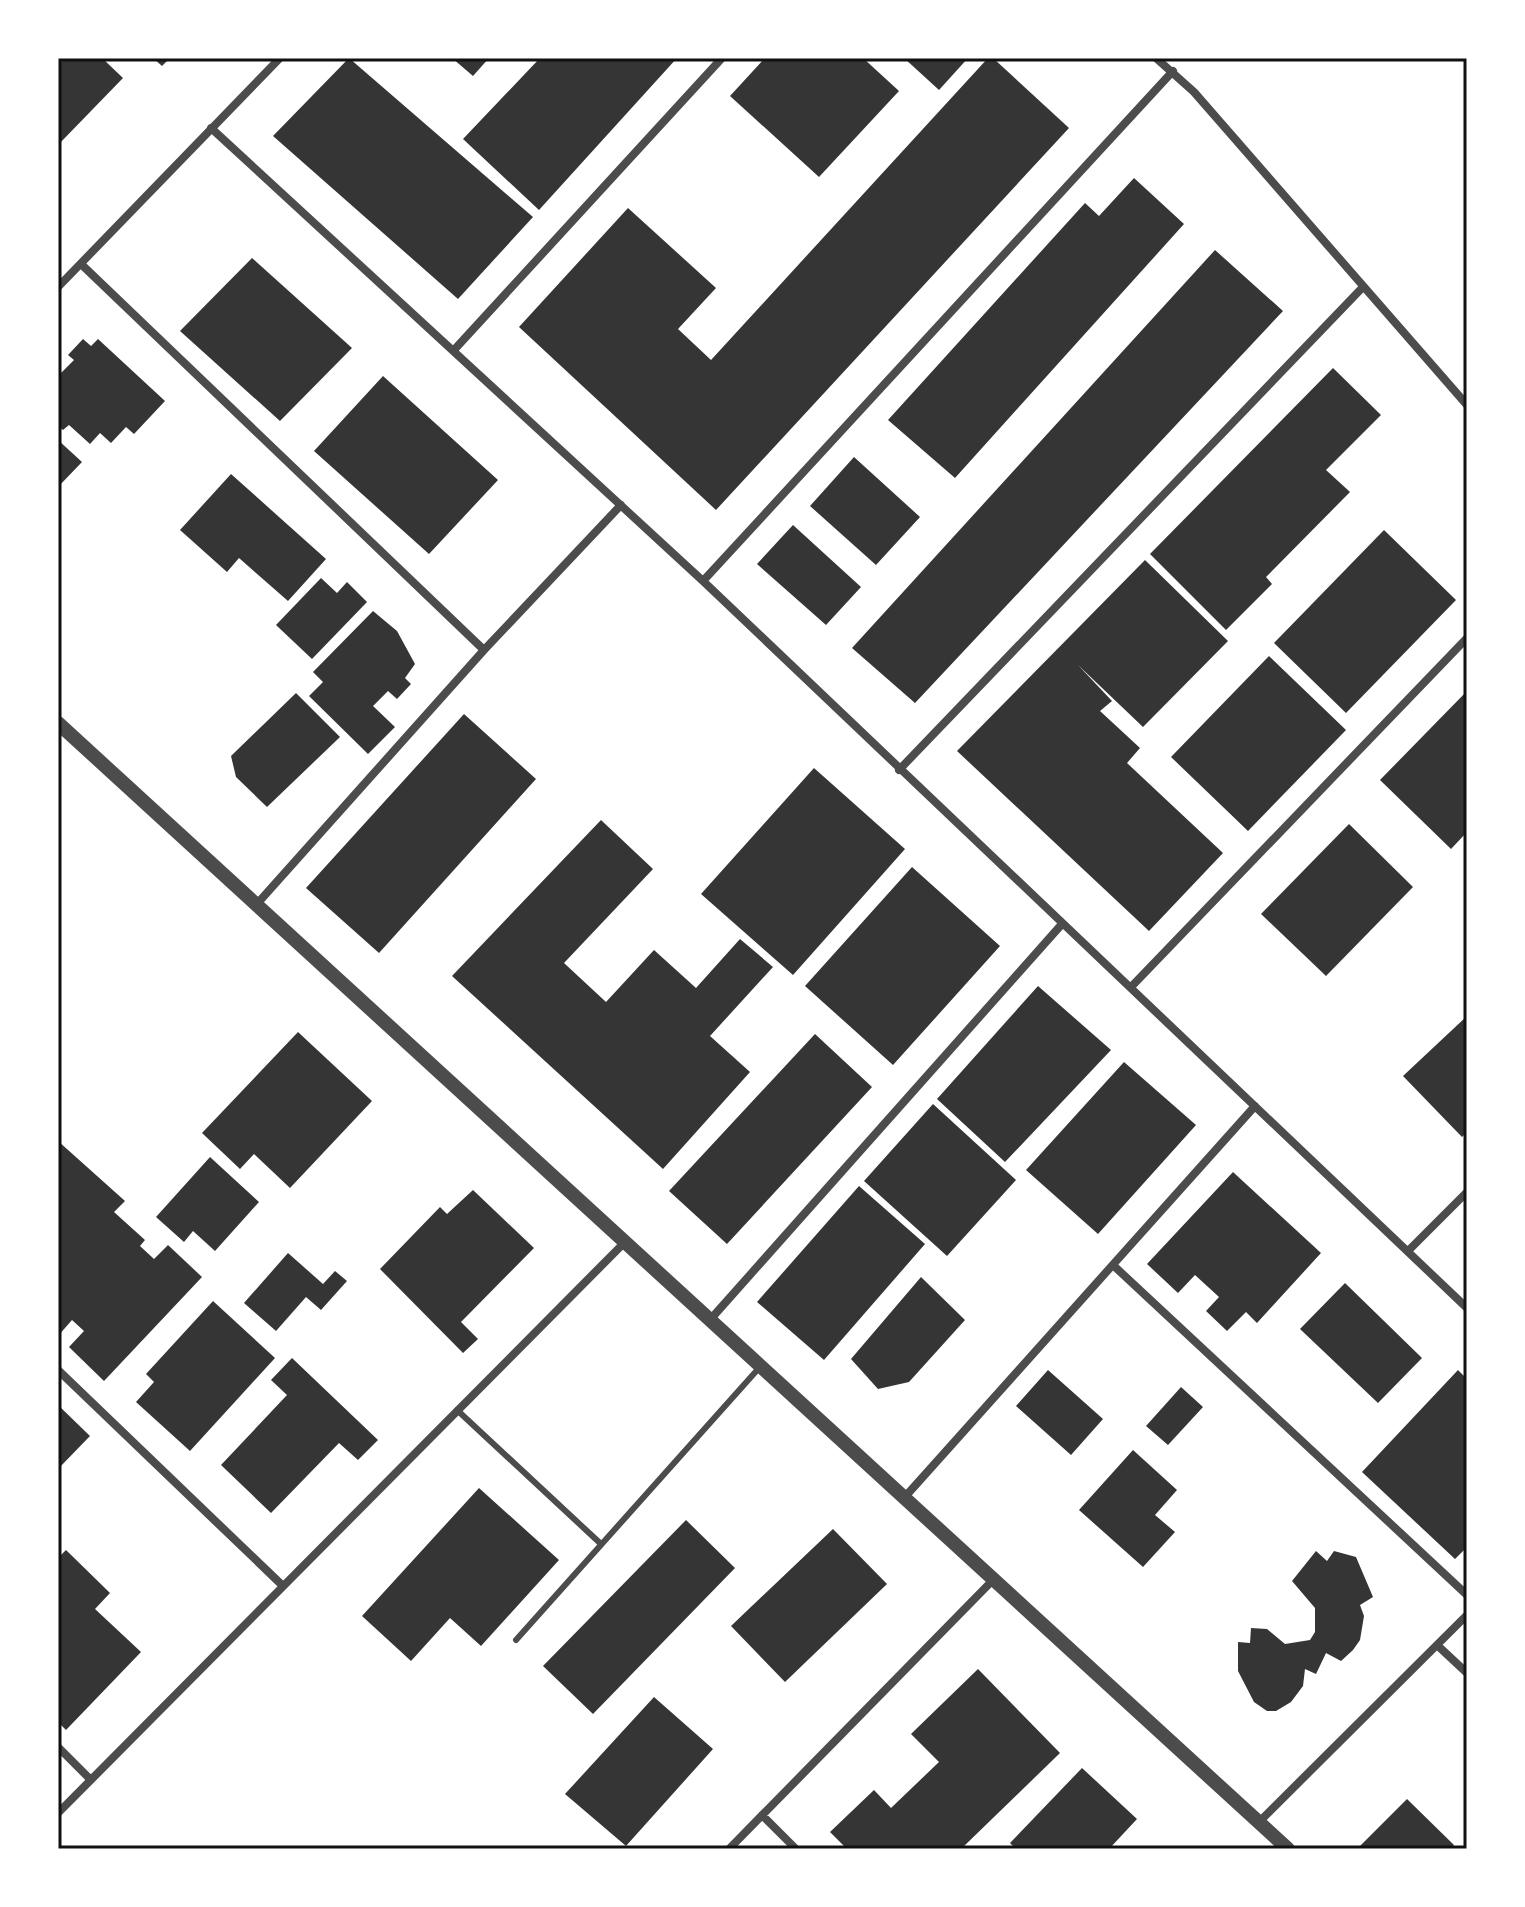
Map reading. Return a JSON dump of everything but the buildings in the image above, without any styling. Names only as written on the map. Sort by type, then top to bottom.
[{"type":"street","points":[[58,287],[280,58]]},
{"type":"street","points":[[454,350],[722,58]]},
{"type":"street","points":[[1156,58],[1173,71],[1467,405]]},
{"type":"street","points":[[703,581],[1173,71]]},
{"type":"street","points":[[211,128],[703,581],[1467,1308]]},
{"type":"street","points":[[81,264],[484,650]]},
{"type":"street","points":[[899,770],[1362,288]]},
{"type":"street","points":[[256,905],[484,650],[621,505]]},
{"type":"street","points":[[1132,986],[1467,638]]},
{"type":"street","points":[[58,723],[708,1322],[1288,1849]]},
{"type":"street","points":[[708,1322],[1062,924]]},
{"type":"street","points":[[904,1498],[1255,1106]]},
{"type":"street","points":[[1408,1251],[1467,1192]]},
{"type":"street","points":[[58,1813],[624,1243]]},
{"type":"street","points":[[1114,1266],[1467,1595]]},
{"type":"street","points":[[58,1370],[283,1586]]},
{"type":"street","points":[[729,1849],[992,1581]]},
{"type":"street","points":[[1259,1822],[1467,1615]]},
{"type":"street","points":[[1437,1645],[1467,1673]]},
{"type":"street","points":[[58,1747],[91,1780]]},
{"type":"street","points":[[762,1815],[796,1849]]},
{"type":"lane","points":[[516,1640],[759,1368]]},
{"type":"lane","points":[[457,1410],[601,1544]]}]
